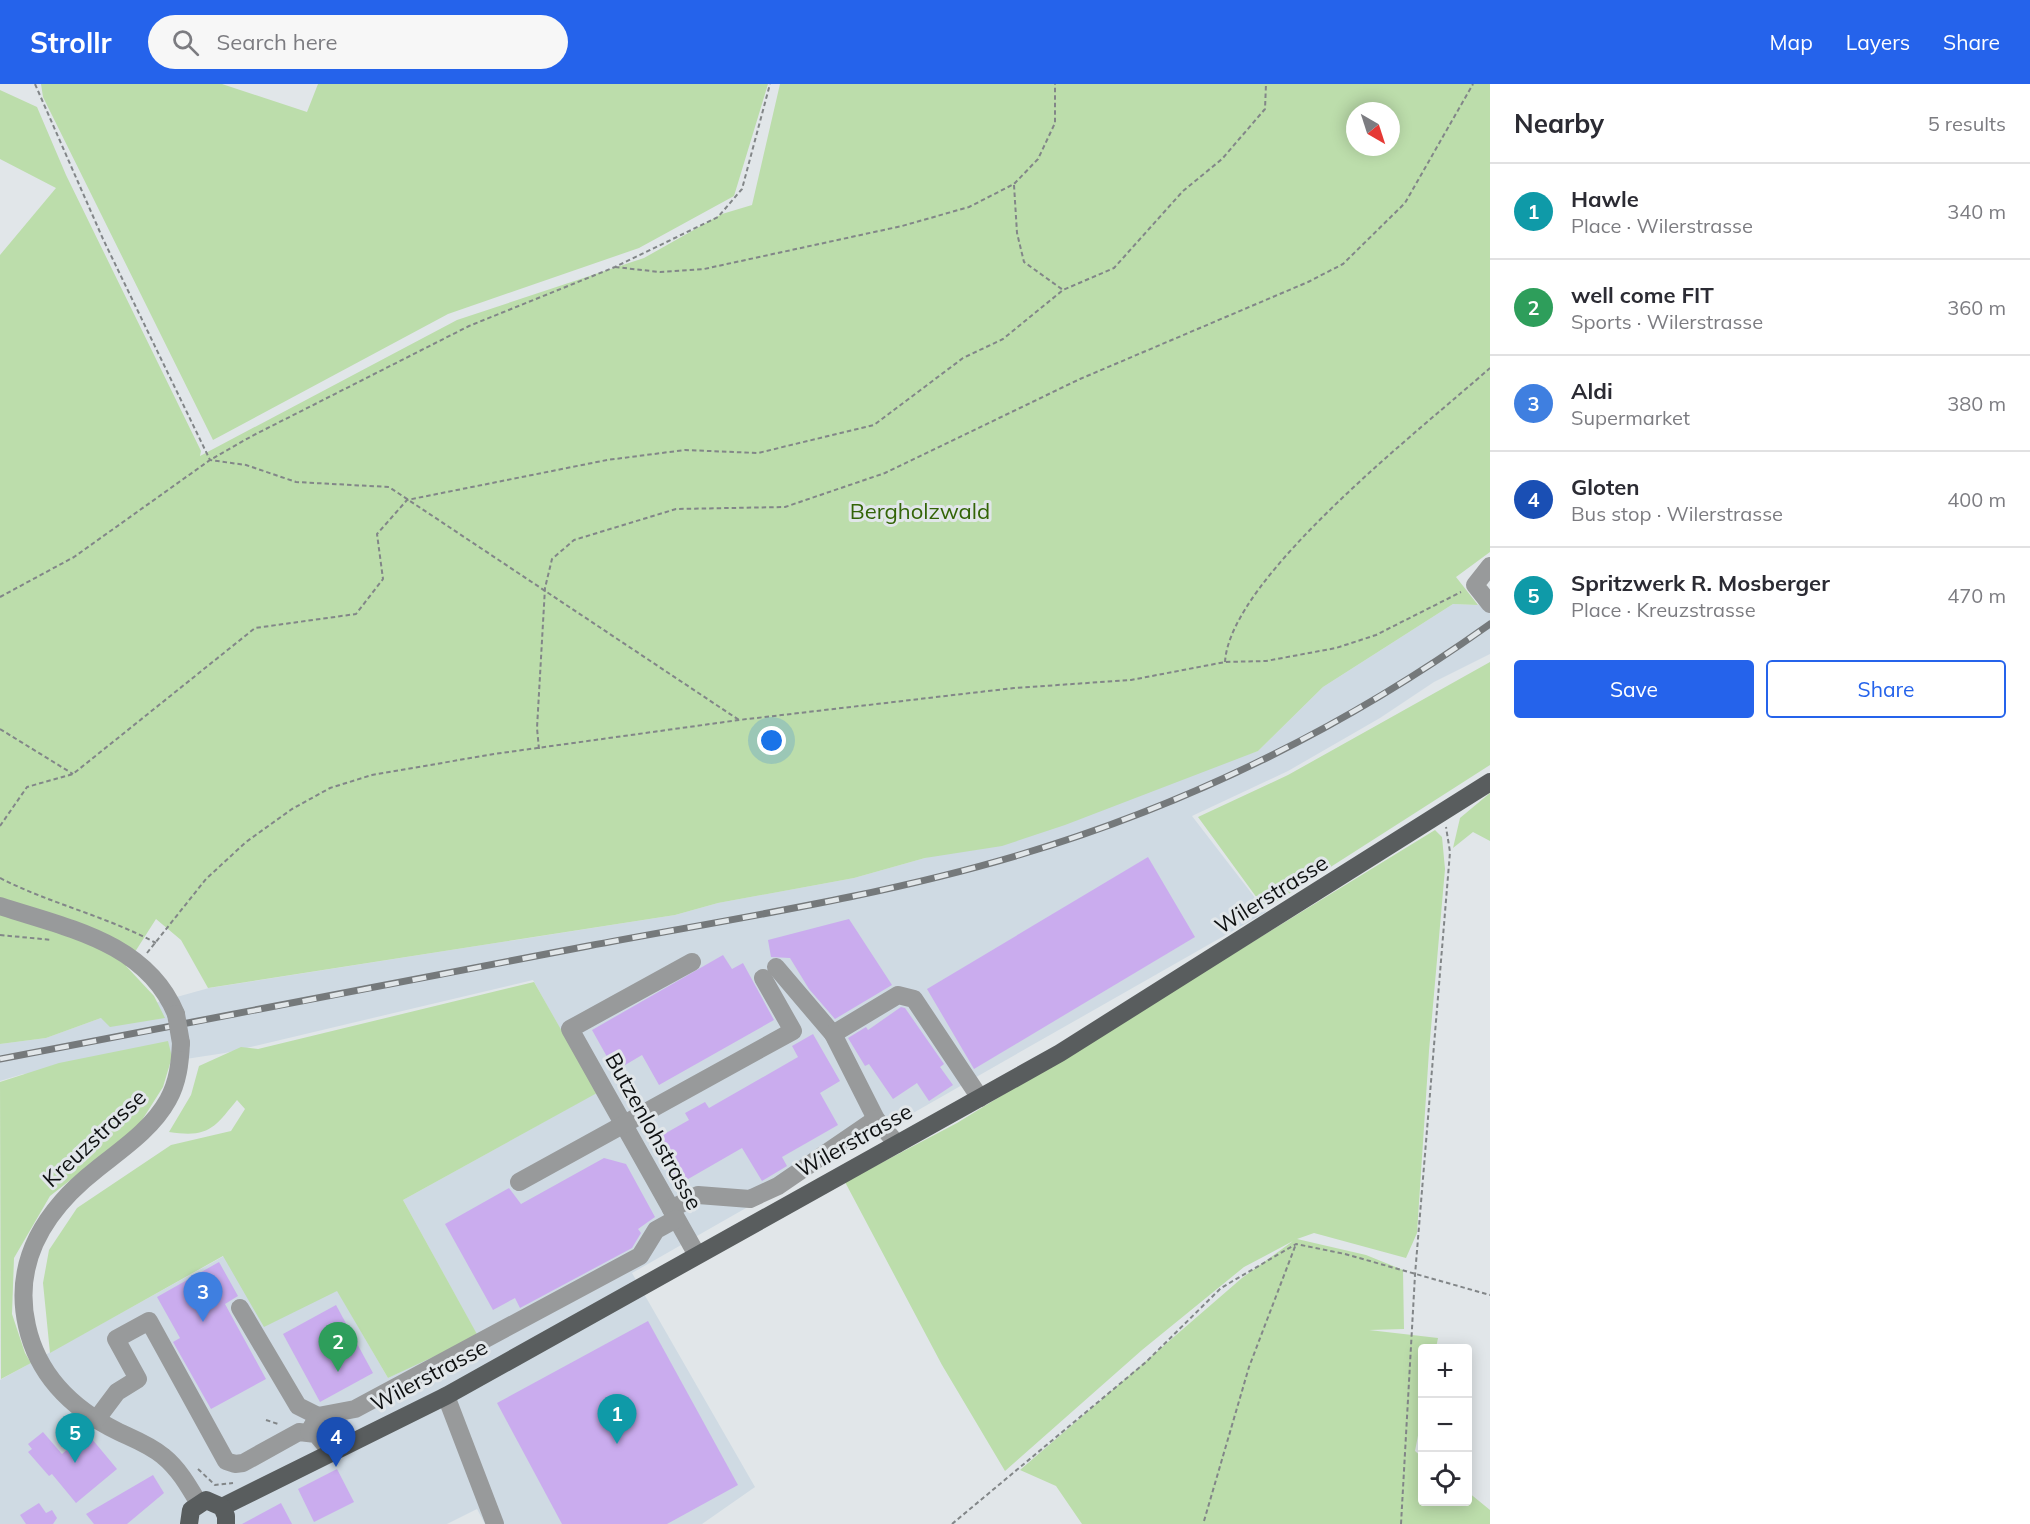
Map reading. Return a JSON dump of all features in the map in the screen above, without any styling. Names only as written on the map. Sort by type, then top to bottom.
[{"type":"main road","name":"Wilerstrasse","points":[[224,1515],[332,1453],[446,1396],[1093,1033],[1490,782]]},
{"type":"main road","points":[[189,1524],[190,1510],[198,1502],[210,1500],[224,1515]]},
{"type":"street","points":[[1490,566],[1475,585],[1490,604]]},
{"type":"street","name":"Kreuzstrasse","points":[[0,906],[84,933],[111,945],[139,962],[162,987],[176,1014],[181,1043],[175,1085],[159,1114],[148,1126],[53,1209],[29,1257],[24,1309],[36,1353],[60,1390],[96,1420],[162,1455],[180,1473],[198,1502]]},
{"type":"street","name":"Butzenlohstrasse","points":[[692,962],[570,1029],[697,1255]]},
{"type":"street","points":[[519,1182],[793,1031],[770,973],[833,1034],[876,1119],[897,1144]]},
{"type":"street","points":[[833,1034],[898,995],[914,999],[980,1098]]},
{"type":"street","points":[[240,1308],[298,1406],[318,1416],[355,1409],[640,1256],[656,1230],[698,1195],[750,1199],[778,1186],[876,1119]]},
{"type":"street","points":[[96,1420],[117,1392],[138,1379],[116,1339],[149,1321],[226,1461],[243,1462],[299,1432],[316,1434],[332,1453]]},
{"type":"street","points":[[446,1396],[495,1524]]},
{"type":"street","points":[[309,1432],[318,1416]]},
{"type":"path","points":[[35,84],[103,239],[210,460]]},
{"type":"path","points":[[0,597],[74,557],[210,460],[469,326],[615,267],[718,217],[742,189],[770,84]]},
{"type":"path","points":[[615,267],[660,272],[704,269],[947,214],[969,207],[1014,184],[1038,159],[1055,123],[1055,84]]},
{"type":"path","points":[[0,826],[27,787],[73,774],[255,628],[356,614],[383,579],[377,534],[408,500],[607,460],[685,450],[758,453],[874,425],[963,358],[1003,339],[1063,290],[1114,268],[1183,191],[1222,159],[1265,109],[1266,84]]},
{"type":"path","points":[[539,750],[537,728],[545,588],[552,559],[574,540],[676,509],[785,507],[885,474],[1080,379],[1308,282],[1343,264],[1405,203],[1473,84]]},
{"type":"path","points":[[1014,184],[1017,234],[1024,262],[1063,290]]},
{"type":"path","points":[[1225,662],[1226,647],[1257,591],[1302,535],[1490,368]]},
{"type":"path","points":[[210,460],[246,465],[296,482],[389,487],[545,588],[739,720]]},
{"type":"path","points":[[139,962],[206,879],[246,842],[292,809],[330,788],[372,775],[494,754],[539,750],[739,720],[1014,688],[1131,680],[1225,662],[1266,661],[1336,648],[1385,632],[1475,585]]},
{"type":"path","points":[[0,729],[73,774]]},
{"type":"path","points":[[1401,1524],[1414,1275],[1450,852],[1444,813]]},
{"type":"path","points":[[0,878],[48,901],[132,930],[156,943]]},
{"type":"path","points":[[0,935],[62,942]]},
{"type":"path","points":[[1204,1521],[1249,1366],[1296,1244]]},
{"type":"path","points":[[951,1524],[1146,1362],[1221,1288],[1296,1244],[1345,1254],[1490,1295]]},
{"type":"path","points":[[266,1420],[278,1424]]},
{"type":"path","points":[[195,1465],[215,1485]]},
{"type":"shaded area","points":[[1490,596],[1490,654],[1434,682],[1380,718],[1288,771],[1192,816],[1266,912],[632,1273],[755,1487],[702,1524],[485,1524],[477,1509],[447,1524],[0,1524],[0,1380],[224,1256],[337,1290],[388,1378],[477,1335],[403,1200],[596,1093],[533,980],[225,1053],[140,1066],[23,1074],[0,1081],[0,1044],[46,1038],[101,1018],[209,988],[675,915],[718,903],[854,878],[925,858],[1258,751],[1323,687],[1453,604],[1478,605]]},
{"type":"green space","points":[[41,84],[222,84],[307,112],[318,84],[768,84],[734,196],[639,248],[448,314],[213,440],[43,97]]},
{"type":"green space","name":"Bergholzwald","points":[[780,84],[1490,84],[1490,552],[1456,577],[1478,605],[1453,604],[1323,687],[1258,751],[1065,825],[1002,846],[925,858],[854,878],[718,903],[675,915],[208,988],[181,940],[156,919],[126,966],[154,996],[165,1018],[110,1027],[101,1018],[46,1038],[0,1044],[0,255],[56,188],[0,159],[0,90],[37,107],[66,175],[201,451],[200,456],[457,320],[644,258],[722,214],[752,205]]},
{"type":"green space","points":[[1490,662],[1490,765],[1265,909],[1198,817],[1288,775]]},
{"type":"green space","points":[[1490,793],[1490,841],[1473,832],[1453,848],[1460,818]]},
{"type":"green space","points":[[1435,830],[1442,837],[1445,869],[1429,1051],[1417,1233],[1406,1258],[1314,1233],[1297,1239],[1366,1255],[1403,1270],[1404,1329],[1369,1330],[1438,1338],[1437,1344],[1418,1344],[1418,1436],[1415,1451],[1418,1454],[1418,1506],[1472,1506],[1472,1495],[1490,1510],[1490,1524],[1082,1524],[1056,1486],[1020,1470],[1242,1278],[1293,1241],[1244,1267],[1142,1350],[1005,1471],[942,1365],[845,1182],[957,1123]]},
{"type":"green space","points":[[534,982],[597,1093],[403,1200],[478,1336],[388,1378],[337,1291],[264,1327],[223,1256],[50,1353],[43,1283],[49,1250],[77,1208],[171,1145],[231,1131],[245,1109],[237,1100],[209,1129],[193,1133],[169,1132],[191,1095],[199,1066],[241,1047],[258,1049]]},
{"type":"green space","points":[[168,1041],[172,1057],[163,1087],[137,1128],[50,1196],[14,1258],[12,1314],[25,1353],[31,1363],[1,1379],[0,1082],[59,1063]]},
{"type":"building","points":[[1148,857],[1195,937],[974,1069],[927,989]]},
{"type":"building","points":[[849,919],[892,985],[835,1019],[809,989],[790,958],[771,957],[768,940]]},
{"type":"building","points":[[723,955],[732,969],[743,963],[774,1020],[659,1085],[642,1055],[615,1071],[592,1030]]},
{"type":"building","points":[[901,1007],[905,1008],[944,1064],[940,1067],[953,1085],[929,1101],[917,1083],[893,1099],[869,1064],[865,1066],[848,1038],[866,1027],[868,1030]]},
{"type":"building","points":[[813,1034],[840,1081],[820,1093],[838,1125],[782,1157],[787,1166],[762,1181],[742,1148],[676,1186],[650,1142],[689,1120],[685,1113],[705,1102],[709,1108],[798,1057],[792,1046]]},
{"type":"building","points":[[604,1158],[626,1164],[655,1217],[638,1229],[641,1233],[632,1248],[520,1308],[515,1298],[493,1310],[445,1224],[509,1188],[521,1204]]},
{"type":"building","points":[[219,1262],[238,1296],[225,1304],[266,1379],[211,1409],[173,1342],[180,1338],[157,1297]]},
{"type":"building","points":[[336,1305],[373,1373],[320,1402],[283,1334]]},
{"type":"building","points":[[648,1321],[738,1485],[667,1524],[562,1524],[497,1403]]},
{"type":"building","points":[[43,1432],[62,1454],[87,1433],[117,1469],[76,1503],[52,1474],[49,1476],[28,1452],[32,1449],[28,1444]]},
{"type":"building","points":[[337,1469],[354,1502],[314,1522],[298,1489]]},
{"type":"building","points":[[153,1475],[164,1493],[127,1524],[94,1524],[86,1514]]},
{"type":"building","points":[[39,1503],[46,1513],[52,1510],[57,1518],[53,1524],[26,1524],[20,1515]]},
{"type":"building","points":[[281,1503],[292,1524],[242,1524]]},
{"type":"railway","points":[[0,1059],[804,906],[912,883],[1019,855],[1143,812],[1264,759],[1380,696],[1490,624]]},
{"type":"place","name":"Aldi","points":[[203,1322]]},
{"type":"place","name":"well come FIT","points":[[338,1372]]},
{"type":"place","name":"Hawle","points":[[617,1444]]},
{"type":"place","name":"Spritzwerk R. Mosberger","points":[[75,1463]]},
{"type":"place","name":"Gloten","points":[[336,1467]]}]
